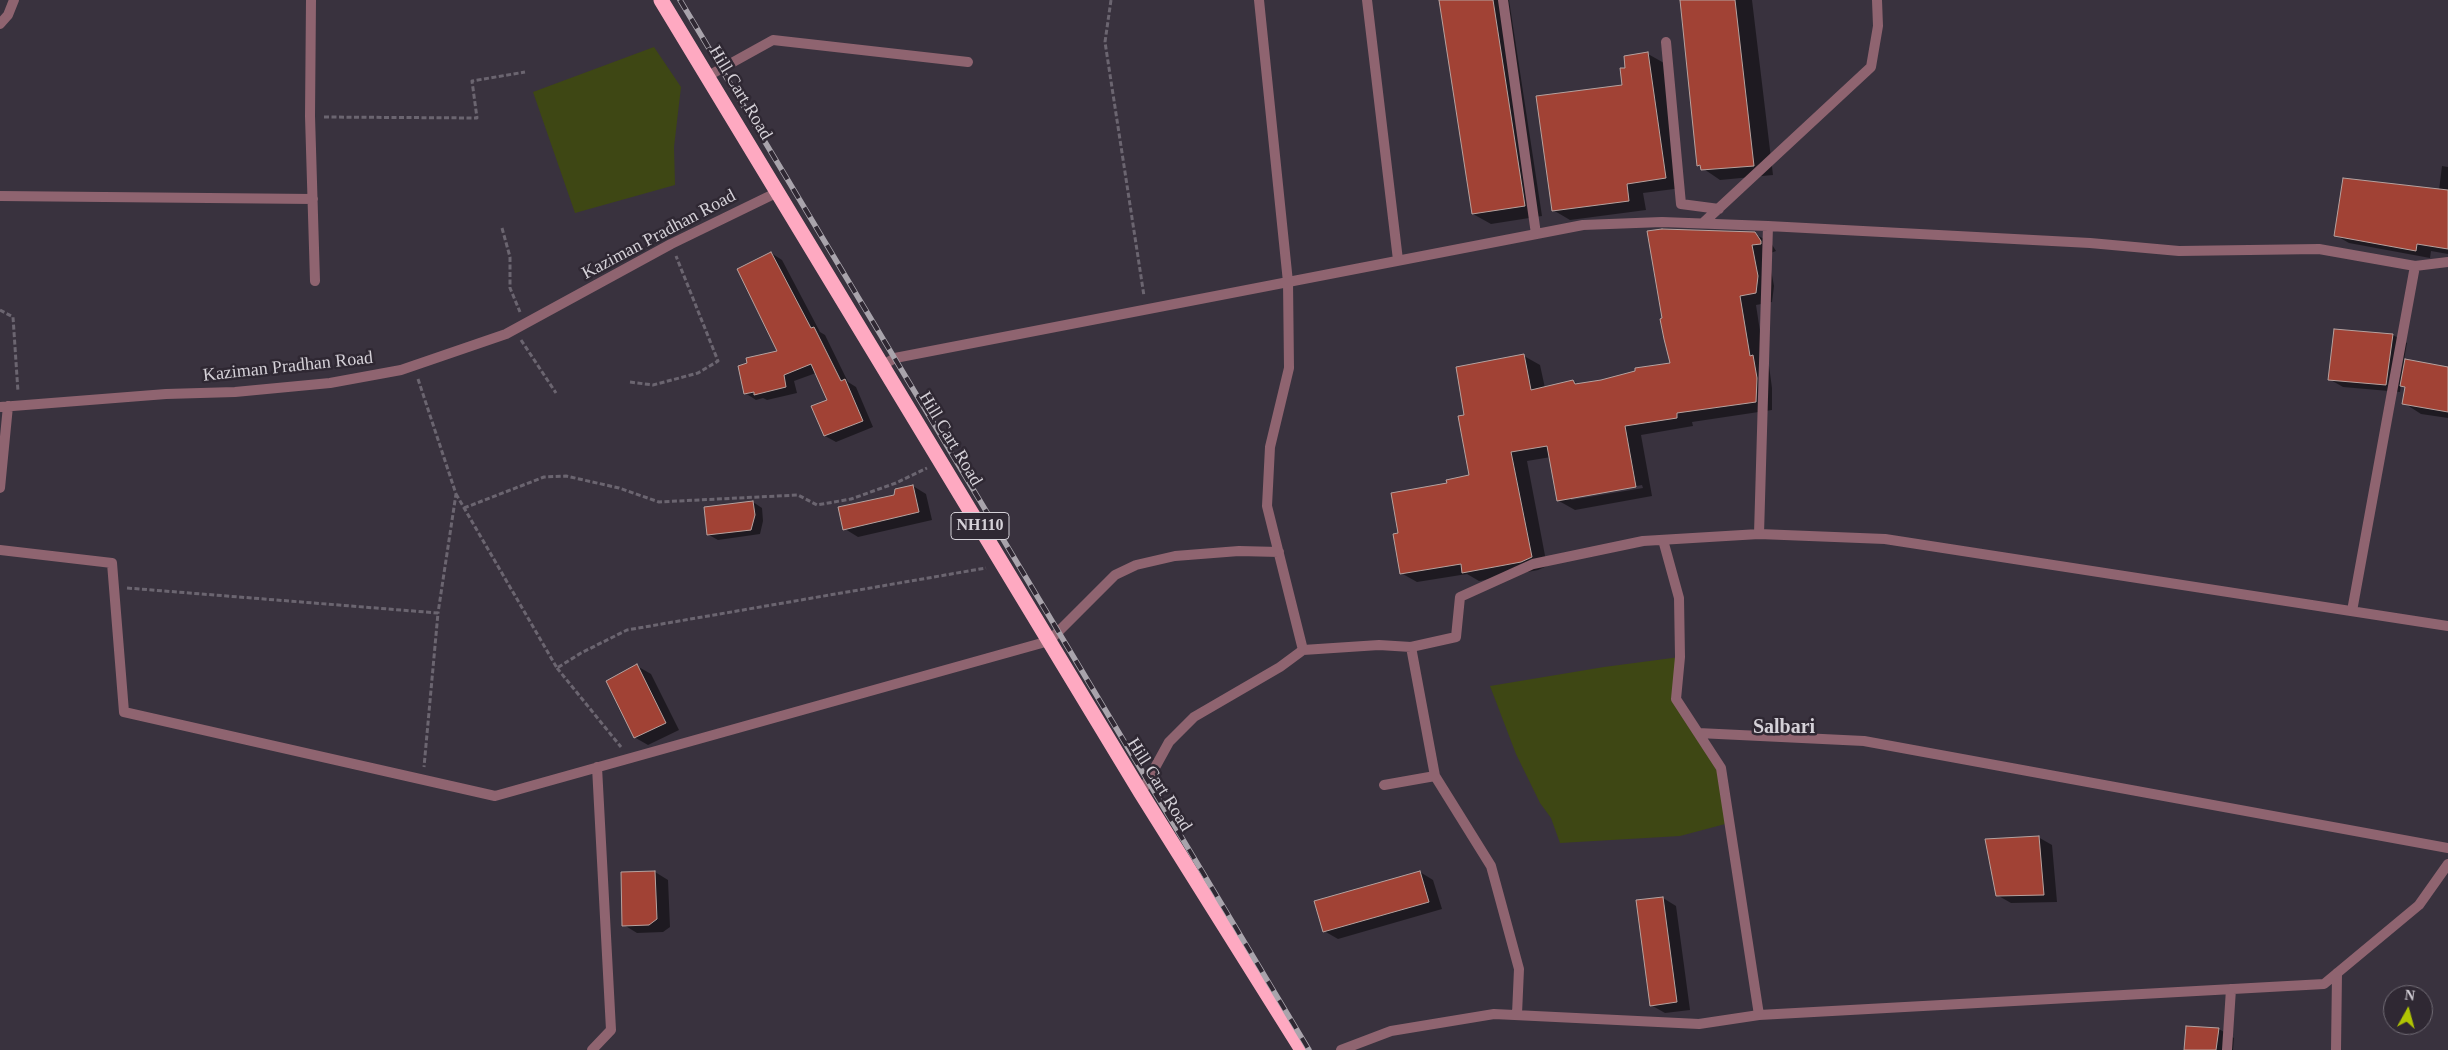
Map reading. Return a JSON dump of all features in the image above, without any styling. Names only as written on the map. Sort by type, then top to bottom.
[{"type":"highway","name":"Hill Cart Road","points":[[661,0],[1141,793],[1302,1050]]},
{"type":"street","points":[[0,24],[8,16],[14,0]]},
{"type":"street","points":[[311,0],[310,116],[315,282]]},
{"type":"street","points":[[1259,0],[1288,282],[1290,368],[1270,447],[1267,506],[1279,552],[1286,590],[1303,650]]},
{"type":"street","points":[[1368,0],[1398,260]]},
{"type":"street","points":[[1504,0],[1536,234]]},
{"type":"street","points":[[1703,223],[1871,67],[1878,26],[1877,0]]},
{"type":"street","points":[[708,76],[772,40],[968,62]]},
{"type":"street","points":[[1666,42],[1681,204],[1718,209]]},
{"type":"street","name":"Kaziman Pradhan Road","points":[[4,407],[166,394],[235,392],[330,383],[413,366],[514,330],[671,244],[778,192]]},
{"type":"street","points":[[0,196],[313,199]]},
{"type":"street","points":[[883,365],[895,358],[1583,224],[1703,223],[2090,243],[2179,251],[2319,248],[2415,266],[2448,262]]},
{"type":"street","points":[[1758,534],[1768,226]]},
{"type":"street","points":[[2352,611],[2415,266]]},
{"type":"street","points":[[0,488],[4,407]]},
{"type":"street","points":[[1141,793],[1169,742],[1194,717],[1280,667],[1303,650],[1379,645],[1411,647],[1456,637],[1460,597],[1533,564],[1643,541],[1758,534],[1885,539],[2448,626]]},
{"type":"street","points":[[1664,540],[1680,598],[1680,657],[1676,699],[1721,768],[1759,1015]]},
{"type":"street","points":[[0,550],[112,563],[124,712],[495,796],[1049,641],[1115,575],[1136,565],[1176,556],[1239,551],[1279,552]]},
{"type":"street","points":[[1411,647],[1435,776],[1491,866],[1519,969],[1517,1014]]},
{"type":"street","points":[[1698,733],[1864,741],[2448,848]]},
{"type":"street","points":[[592,1050],[611,1030],[597,767]]},
{"type":"street","points":[[1384,785],[1435,776]]},
{"type":"street","points":[[1340,1050],[1391,1031],[1494,1014],[1700,1024],[1759,1015],[2324,984],[2419,904],[2448,864]]},
{"type":"street","points":[[2336,1050],[2337,973]]},
{"type":"street","points":[[2227,1050],[2231,989]]},
{"type":"path","points":[[1111,0],[1105,42],[1146,309]]},
{"type":"path","points":[[310,116],[478,118],[472,81],[525,72]]},
{"type":"path","points":[[502,228],[510,257],[510,288],[525,324]]},
{"type":"path","points":[[630,382],[652,385],[698,373],[718,361],[671,244]]},
{"type":"path","points":[[0,310],[13,317],[19,405]]},
{"type":"path","points":[[514,330],[556,392]]},
{"type":"path","points":[[413,366],[456,494],[557,668],[630,758]]},
{"type":"path","points":[[464,508],[544,477],[566,476],[619,488],[659,502],[798,495],[817,505],[851,499],[896,483],[941,462]]},
{"type":"path","points":[[422,779],[438,613],[456,494]]},
{"type":"path","points":[[557,668],[581,653],[628,630],[1004,565]]},
{"type":"path","points":[[114,587],[438,613]]},
{"type":"green space","points":[[654,47],[681,87],[674,147],[675,185],[575,213],[533,92]]},
{"type":"green space","points":[[1680,657],[1676,699],[1721,768],[1729,823],[1680,836],[1560,843],[1551,818],[1540,803],[1516,754],[1490,686],[1604,667]]},
{"type":"building","points":[[1439,0],[1493,0],[1525,206],[1472,214]]},
{"type":"building","points":[[1680,0],[1735,0],[1754,166],[1701,170],[1700,165],[1697,166]]},
{"type":"building","points":[[1648,52],[1666,178],[1627,184],[1629,201],[1552,211],[1536,96],[1622,85],[1620,68],[1625,68],[1624,56]]},
{"type":"building","points":[[2343,178],[2448,190],[2448,249],[2417,244],[2416,251],[2334,236]]},
{"type":"building","points":[[1662,229],[1755,232],[1761,241],[1761,244],[1752,245],[1758,276],[1756,293],[1740,296],[1750,356],[1753,355],[1757,378],[1756,402],[1677,413],[1677,418],[1625,426],[1636,487],[1557,501],[1547,446],[1511,452],[1532,557],[1521,562],[1462,573],[1461,564],[1400,574],[1393,534],[1398,533],[1391,493],[1447,483],[1446,480],[1469,475],[1458,416],[1464,415],[1456,367],[1524,354],[1531,390],[1573,380],[1575,384],[1601,380],[1635,371],[1635,368],[1670,363],[1660,319],[1662,318],[1647,231]]},
{"type":"building","points":[[771,252],[811,328],[814,327],[841,381],[845,379],[863,421],[824,436],[811,406],[827,400],[811,364],[784,375],[786,387],[754,395],[754,392],[744,394],[738,366],[747,363],[746,358],[777,351],[737,269]]},
{"type":"building","points":[[2334,329],[2393,334],[2386,385],[2328,380]]},
{"type":"building","points":[[2405,359],[2448,367],[2448,412],[2402,404],[2405,387],[2400,386]]},
{"type":"building","points":[[913,485],[919,512],[843,530],[838,507],[894,495],[895,489]]},
{"type":"building","points":[[753,501],[755,515],[751,530],[707,535],[704,507]]},
{"type":"building","points":[[637,664],[666,723],[634,738],[606,681]]},
{"type":"building","points":[[2039,836],[2044,895],[1996,896],[1985,839]]},
{"type":"building","points":[[655,871],[657,919],[649,925],[622,926],[621,872]]},
{"type":"building","points":[[1420,871],[1429,902],[1323,932],[1314,901]]},
{"type":"building","points":[[1663,897],[1677,1002],[1650,1006],[1636,900]]},
{"type":"building","points":[[2186,1026],[2219,1028],[2216,1050],[2184,1050]]},
{"type":"railway","points":[[680,0],[1309,1050]]},
{"type":"district","name":"Salbari","points":[[1784,728]]}]
